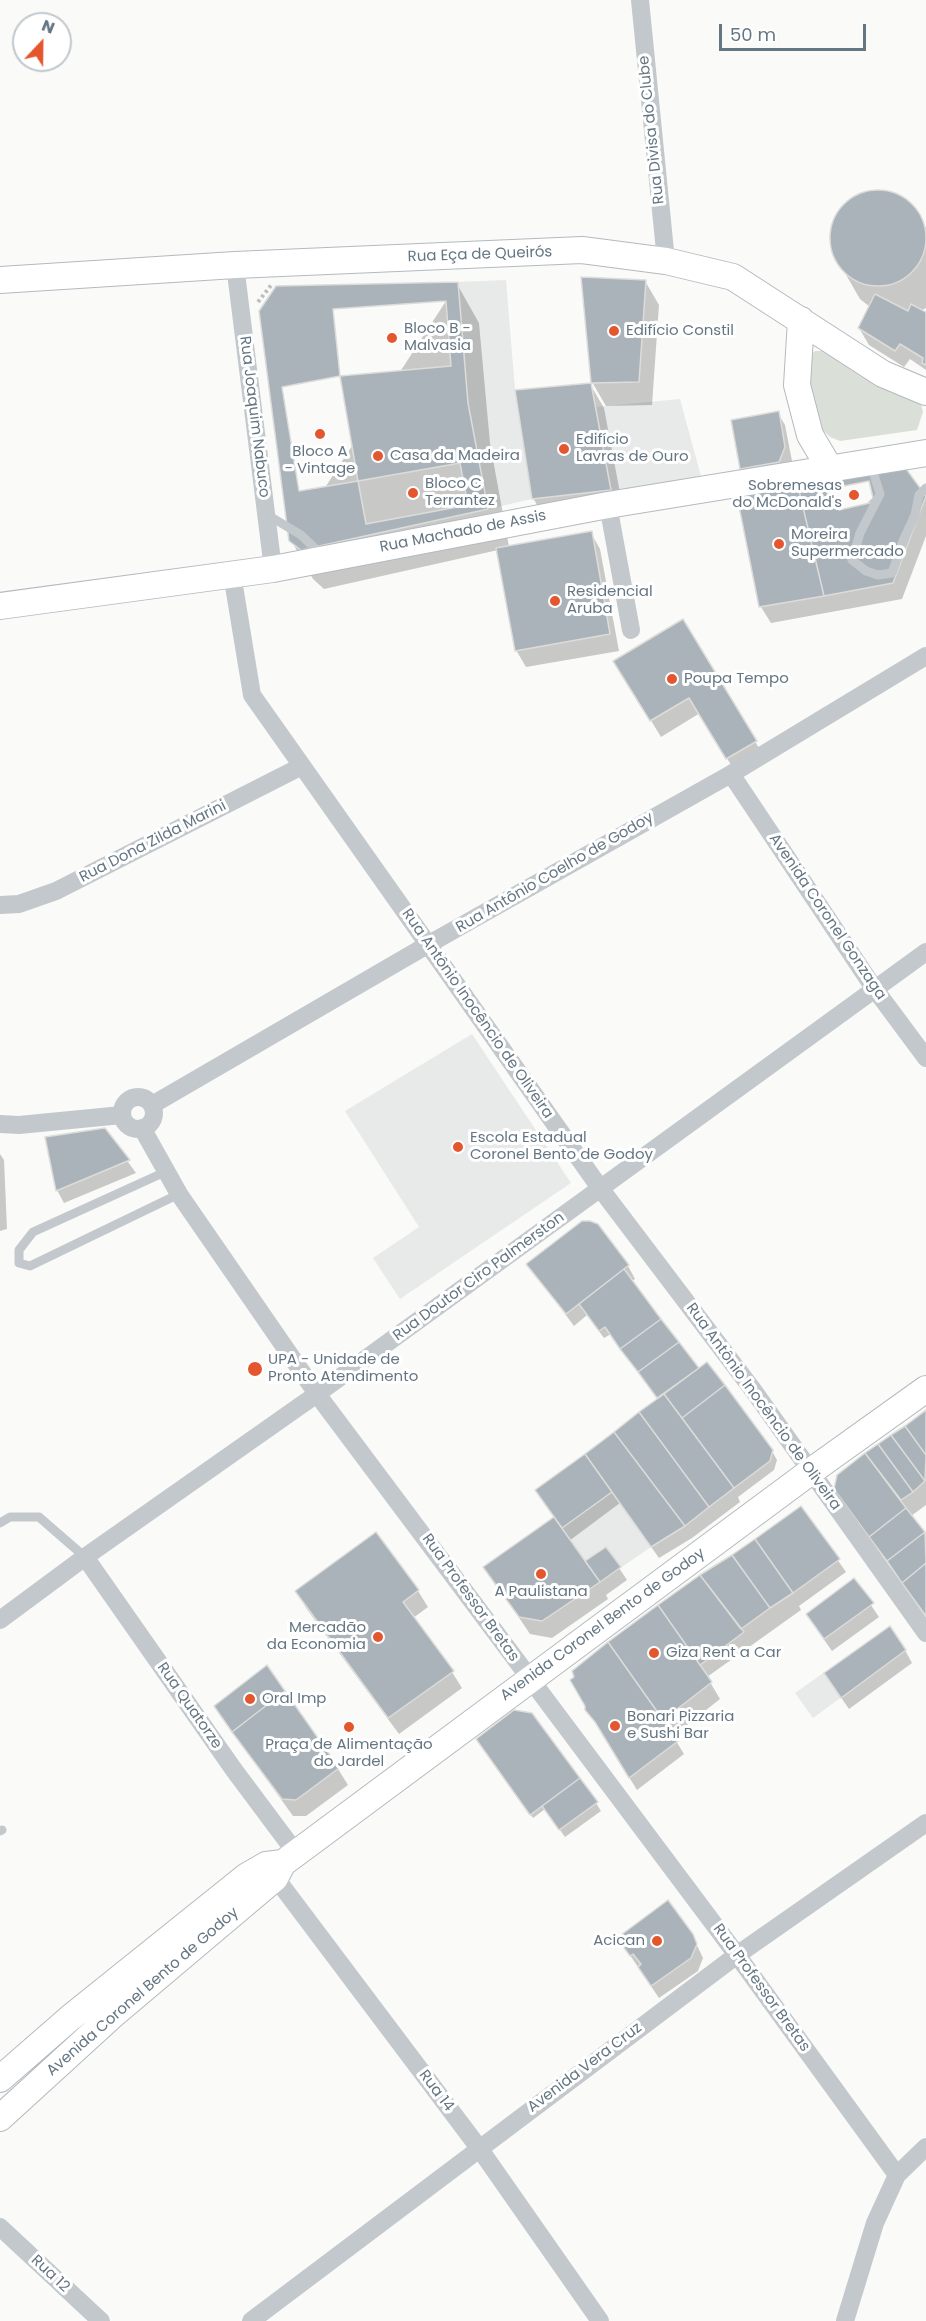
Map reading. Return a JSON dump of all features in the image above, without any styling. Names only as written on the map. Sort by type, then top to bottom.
[{"type":"main road","name":"Rua Eça de Queirós","points":[[0,280],[235,265],[582,250],[666,261],[733,277],[883,374],[926,392]]},
{"type":"main road","points":[[801,320],[797,385],[810,435],[830,469]]},
{"type":"main road","name":"Rua Machado de Assis","points":[[0,606],[273,569],[608,505],[926,453]]},
{"type":"main road","name":"Avenida Coronel Bento de Godoy","points":[[0,2118],[280,1865],[529,1679],[926,1389]]},
{"type":"main road","name":"Avenida Coronel Bento de Godoy","points":[[2,2071],[247,1876],[280,1865]]},
{"type":"street","name":"Rua Divisa do Clube","points":[[640,0],[666,261]]},
{"type":"street","name":"Rua Joaquim Nabuco","points":[[235,265],[273,569]]},
{"type":"street","points":[[608,505],[631,630]]},
{"type":"street","name":"Rua Antônio Inocêncio de Oliveira","points":[[232,574],[252,695],[600,1188],[753,1390],[926,1633]]},
{"type":"street","name":"Rua Antônio Coelho de Godoy","points":[[152,1105],[429,944],[731,774],[926,656]]},
{"type":"street","name":"Rua Dona Zilda Marini","points":[[0,905],[19,904],[56,891],[302,766]]},
{"type":"street","name":"Avenida Coronel Gonzaga","points":[[731,774],[874,988],[926,1058]]},
{"type":"street","name":"Rua Doutor Ciro Palmerston","points":[[0,1620],[85,1557],[317,1394],[926,952]]},
{"type":"street","points":[[133,1098],[140,1098],[152,1105],[153,1119],[150,1125],[142,1128],[130,1127],[125,1122],[122,1115],[123,1108],[133,1098]]},
{"type":"street","points":[[0,1124],[19,1125],[122,1115]]},
{"type":"street","name":"Rua Professor Bretas","points":[[142,1128],[179,1194],[317,1394],[737,1954],[897,2175]]},
{"type":"street","name":"Rua Quatorze","points":[[85,1557],[234,1770],[280,1865]]},
{"type":"street","name":"Avenida Vera Cruz","points":[[250,2321],[737,1954],[926,1823]]},
{"type":"street","name":"Rua 14","points":[[280,1865],[600,2321]]},
{"type":"street","points":[[845,2321],[875,2223],[897,2175],[926,2146]]},
{"type":"street","name":"Rua 12","points":[[0,2227],[101,2321]]},
{"type":"lane","points":[[870,462],[880,494],[863,526],[852,561],[866,571],[879,575],[892,573],[915,515],[920,495],[926,488]]},
{"type":"lane","points":[[267,514],[301,534],[325,559]]},
{"type":"lane","points":[[165,1172],[33,1232],[19,1250],[19,1263],[30,1266],[179,1194]]},
{"type":"lane","points":[[0,1523],[10,1517],[39,1517],[85,1557]]},
{"type":"path","points":[[253,310],[274,281]]},
{"type":"shaded area","points":[[506,280],[515,390],[532,499],[488,509],[468,403],[458,282]]},
{"type":"shaded area","points":[[815,351],[826,351],[921,404],[923,412],[917,430],[840,441],[830,437],[818,425],[807,405],[808,358]]},
{"type":"shaded area","points":[[680,399],[702,480],[611,490],[595,407]]},
{"type":"shaded area","name":"Escola Estadual Coronel Bento de Godoy","points":[[472,1034],[571,1183],[400,1299],[373,1258],[419,1227],[345,1111]]},
{"type":"shaded area","points":[[585,1454],[651,1547],[600,1582],[535,1490]]},
{"type":"shaded area","points":[[890,1626],[906,1650],[813,1718],[795,1693]]},
{"type":"building","points":[[878,190],[896,193],[912,204],[923,220],[926,238],[923,256],[912,272],[896,283],[878,286],[860,283],[844,272],[833,256],[830,238],[833,220],[844,204],[860,193]]},
{"type":"building","name":"Edifício Constil","points":[[581,277],[646,280],[639,382],[591,383]]},
{"type":"building","name":"Casa da Madeira","points":[[458,282],[468,403],[488,509],[301,550],[289,541],[259,311],[276,286]]},
{"type":"building","points":[[875,294],[908,311],[911,304],[926,312],[926,365],[922,363],[923,358],[900,344],[895,351],[858,328]]},
{"type":"building","name":"Bloco B - Malvasia","points":[[446,301],[451,366],[340,376],[333,309]]},
{"type":"building","name":"Bloco A - Vintage","points":[[340,376],[358,481],[299,491],[282,387]]},
{"type":"building","name":"Edifício Lavras de Ouro","points":[[591,383],[611,490],[532,499],[515,390]]},
{"type":"building","points":[[779,411],[785,447],[779,462],[740,469],[731,420]]},
{"type":"building","name":"Bloco C Terrantez","points":[[460,463],[468,505],[366,524],[358,481]]},
{"type":"building","points":[[904,466],[926,496],[893,583],[824,596],[797,482]]},
{"type":"building","name":"Sobremesas do McDonald's","points":[[869,481],[874,502],[839,510],[834,488]]},
{"type":"building","name":"Moreira Supermercado","points":[[797,482],[824,596],[759,607],[736,491]]},
{"type":"building","name":"Residencial Aruba","points":[[592,531],[610,634],[515,651],[496,548]]},
{"type":"building","name":"Poupa Tempo","points":[[683,619],[757,741],[726,759],[689,698],[650,721],[613,661]]},
{"type":"building","points":[[105,1128],[130,1160],[56,1191],[45,1137]]},
{"type":"building","points":[[582,1221],[598,1224],[629,1265],[566,1314],[526,1264]]},
{"type":"building","points":[[624,1269],[661,1319],[620,1349],[605,1327],[599,1331],[579,1304]]},
{"type":"building","points":[[661,1319],[679,1342],[638,1372],[620,1349]]},
{"type":"building","points":[[679,1342],[699,1368],[657,1398],[638,1372]]},
{"type":"building","points":[[707,1362],[725,1385],[682,1418],[664,1394]]},
{"type":"building","points":[[725,1385],[773,1450],[770,1461],[734,1488],[682,1418]]},
{"type":"building","points":[[664,1394],[734,1488],[709,1507],[639,1412]]},
{"type":"building","points":[[926,1410],[926,1455],[905,1426]]},
{"type":"building","points":[[639,1412],[709,1507],[685,1526],[614,1432]]},
{"type":"building","points":[[905,1426],[926,1455],[925,1481],[891,1435]]},
{"type":"building","points":[[614,1432],[685,1526],[651,1547],[585,1454]]},
{"type":"building","points":[[891,1435],[925,1481],[913,1492],[878,1444]]},
{"type":"building","points":[[878,1444],[913,1492],[901,1500],[865,1453]]},
{"type":"building","points":[[865,1453],[906,1508],[869,1537],[834,1489],[837,1475]]},
{"type":"building","points":[[585,1454],[612,1492],[562,1528],[535,1490]]},
{"type":"building","points":[[801,1506],[840,1559],[793,1593],[755,1539]]},
{"type":"building","points":[[906,1508],[925,1532],[887,1561],[869,1537]]},
{"type":"building","name":"A Paulistana","points":[[554,1517],[600,1582],[542,1621],[519,1617],[483,1567]]},
{"type":"building","name":"Mercadão da Economia","points":[[376,1532],[419,1590],[403,1602],[454,1671],[388,1718],[295,1591]]},
{"type":"building","points":[[925,1532],[926,1563],[902,1583],[887,1561]]},
{"type":"building","points":[[755,1539],[793,1593],[770,1608],[732,1555]]},
{"type":"building","points":[[606,1547],[621,1567],[600,1582],[585,1561]]},
{"type":"building","points":[[732,1555],[770,1608],[741,1629],[700,1575]]},
{"type":"building","points":[[926,1563],[926,1616],[902,1583]]},
{"type":"building","points":[[700,1575],[744,1632],[700,1665],[658,1605]]},
{"type":"building","points":[[854,1578],[874,1603],[824,1639],[806,1614]]},
{"type":"building","name":"Giza Rent a Car","points":[[658,1605],[712,1682],[663,1720],[608,1642]]},
{"type":"building","points":[[890,1626],[906,1650],[841,1698],[824,1673]]},
{"type":"building","points":[[608,1642],[678,1741],[629,1778],[595,1722],[585,1710],[570,1680],[574,1677],[572,1671]]},
{"type":"building","name":"Oral Imp","points":[[267,1665],[285,1691],[232,1732],[214,1706]]},
{"type":"building","points":[[285,1691],[339,1768],[296,1800],[282,1799],[232,1732]]},
{"type":"building","points":[[514,1710],[532,1713],[580,1778],[530,1815],[476,1739]]},
{"type":"building","points":[[580,1778],[598,1802],[559,1830],[542,1806]]},
{"type":"building","name":"Acican","points":[[668,1900],[693,1934],[697,1944],[691,1958],[651,1986],[638,1967],[641,1964],[633,1954],[630,1956],[617,1938]]},
{"type":"place","name":"Edifício Constil","points":[[614,331]]},
{"type":"place","name":"Bloco B - Malvasia","points":[[392,338]]},
{"type":"place","name":"Bloco A - Vintage","points":[[320,434]]},
{"type":"place","name":"Edifício Lavras de Ouro","points":[[564,449]]},
{"type":"place","name":"Casa da Madeira","points":[[378,456]]},
{"type":"place","name":"Bloco C Terrantez","points":[[413,493]]},
{"type":"place","name":"Sobremesas do McDonald's","points":[[854,495]]},
{"type":"place","name":"Moreira Supermercado","points":[[779,544]]},
{"type":"place","name":"Residencial Aruba","points":[[555,601]]},
{"type":"place","name":"Poupa Tempo","points":[[672,679]]},
{"type":"place","name":"Escola Estadual Coronel Bento de Godoy","points":[[458,1147]]},
{"type":"place","name":"UPA - Unidade de Pronto Atendimento","points":[[255,1369]]},
{"type":"place","name":"A Paulistana","points":[[541,1574]]},
{"type":"place","name":"Mercadão da Economia","points":[[378,1637]]},
{"type":"place","name":"Giza Rent a Car","points":[[654,1653]]},
{"type":"place","name":"Oral Imp","points":[[250,1699]]},
{"type":"place","name":"Bonari Pizzaria e Sushi Bar","points":[[615,1726]]},
{"type":"place","name":"Praça de Alimentação do Jardel","points":[[349,1727]]},
{"type":"place","name":"Acican","points":[[657,1941]]}]
